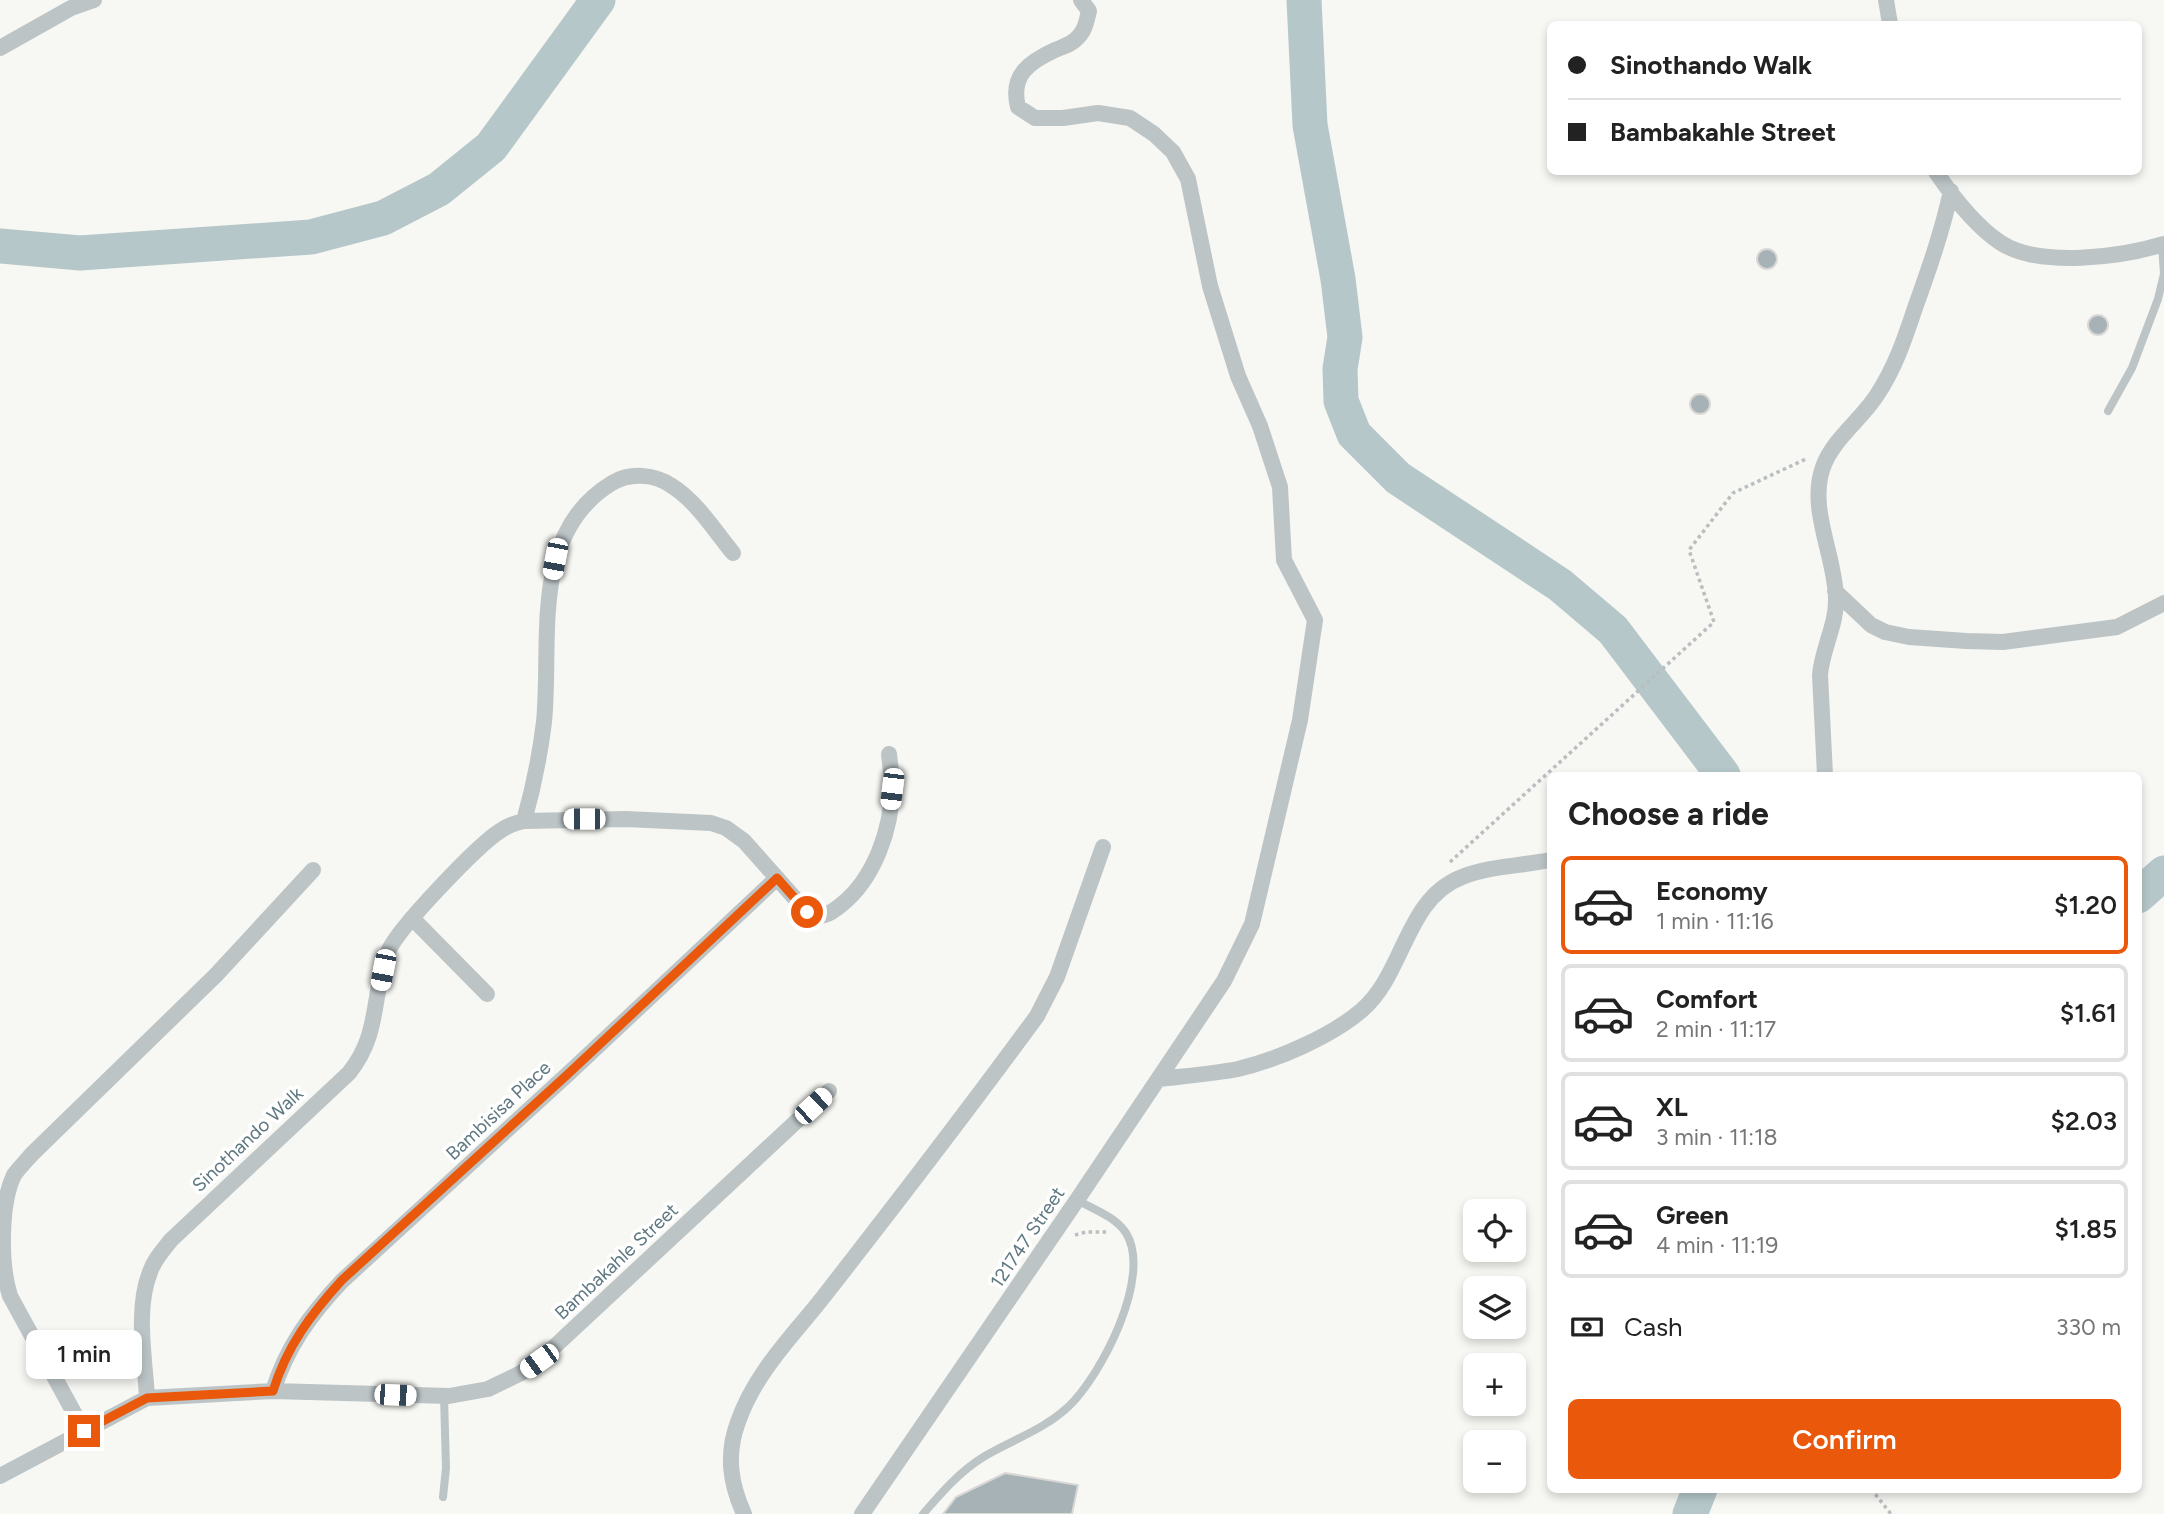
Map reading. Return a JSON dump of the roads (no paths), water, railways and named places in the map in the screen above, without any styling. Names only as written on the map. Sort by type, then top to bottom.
[{"type":"street","points":[[0,48],[71,8],[94,0]]},
{"type":"street","name":"121747 Street","points":[[862,1514],[1224,981],[1252,924],[1300,720],[1315,620],[1283,560],[1280,487],[1260,426],[1238,376],[1210,286],[1188,179],[1178,161],[1154,134],[1130,118],[1098,113],[1063,118],[1035,118],[1018,107],[1014,94],[1020,75],[1032,62],[1074,42],[1085,28],[1089,11],[1081,0]]},
{"type":"street","points":[[1886,0],[1890,21]]},
{"type":"street","points":[[1938,175],[1984,229],[2002,244],[2020,251],[2087,258],[2129,254],[2163,245]]},
{"type":"street","points":[[1825,772],[1819,675],[1834,619],[1835,591],[1819,506],[1823,466],[1835,445],[1876,397],[1893,369],[1941,237],[1951,191]]},
{"type":"street","points":[[524,821],[544,721],[548,597],[555,559],[566,531],[582,507],[599,491],[617,480],[639,475],[657,478],[674,486],[733,553]]},
{"type":"street","points":[[1835,591],[1871,625],[1885,632],[1909,637],[1966,641],[2003,642],[2117,627],[2164,603]]},
{"type":"street","name":"Sinothando Walk","points":[[147,1398],[143,1303],[150,1272],[157,1256],[349,1073],[366,1047],[371,1032],[388,950],[412,918],[485,842],[510,825],[524,821],[626,819],[711,823],[736,834],[813,915],[819,917],[827,915],[851,898],[868,876],[883,838],[889,813],[892,789],[889,754]]},
{"type":"street","points":[[744,1514],[735,1494],[730,1466],[732,1442],[738,1420],[752,1390],[769,1362],[827,1294],[1037,1016],[1057,977],[1103,847]]},
{"type":"street","points":[[1158,1079],[1248,1066],[1339,1027],[1363,1010],[1376,994],[1391,973],[1415,922],[1438,891],[1463,877],[1495,868],[1547,860]]},
{"type":"street","points":[[84,1431],[6,1284],[2,1236],[6,1194],[13,1177],[32,1154],[216,975],[313,870]]},
{"type":"street","name":"Bambisisa Place","points":[[273,1391],[280,1369],[298,1333],[342,1280],[777,878]]},
{"type":"street","points":[[412,918],[487,994]]},
{"type":"street","name":"Bambakahle Street","points":[[0,1476],[147,1398],[273,1391],[444,1396],[470,1394],[488,1389],[521,1374],[539,1361],[829,1091]]},
{"type":"lane","points":[[2108,411],[2132,368],[2158,299],[2164,274],[2163,245]]},
{"type":"lane","points":[[923,1514],[957,1476],[985,1456],[1049,1424],[1089,1384],[1119,1322],[1130,1291],[1134,1268],[1132,1249],[1125,1232],[1112,1219],[1077,1200]]},
{"type":"lane","points":[[443,1497],[446,1468],[444,1396]]},
{"type":"waterway","points":[[0,246],[80,253],[311,237],[383,218],[439,189],[491,147],[598,0]]},
{"type":"waterway","points":[[1304,0],[1310,125],[1338,279],[1345,337],[1340,369],[1341,401],[1354,434],[1398,478],[1560,585],[1613,630],[1721,772]]},
{"type":"waterway","points":[[2142,892],[2164,873]]},
{"type":"waterway","points":[[1690,1514],[1698,1493]]}]
